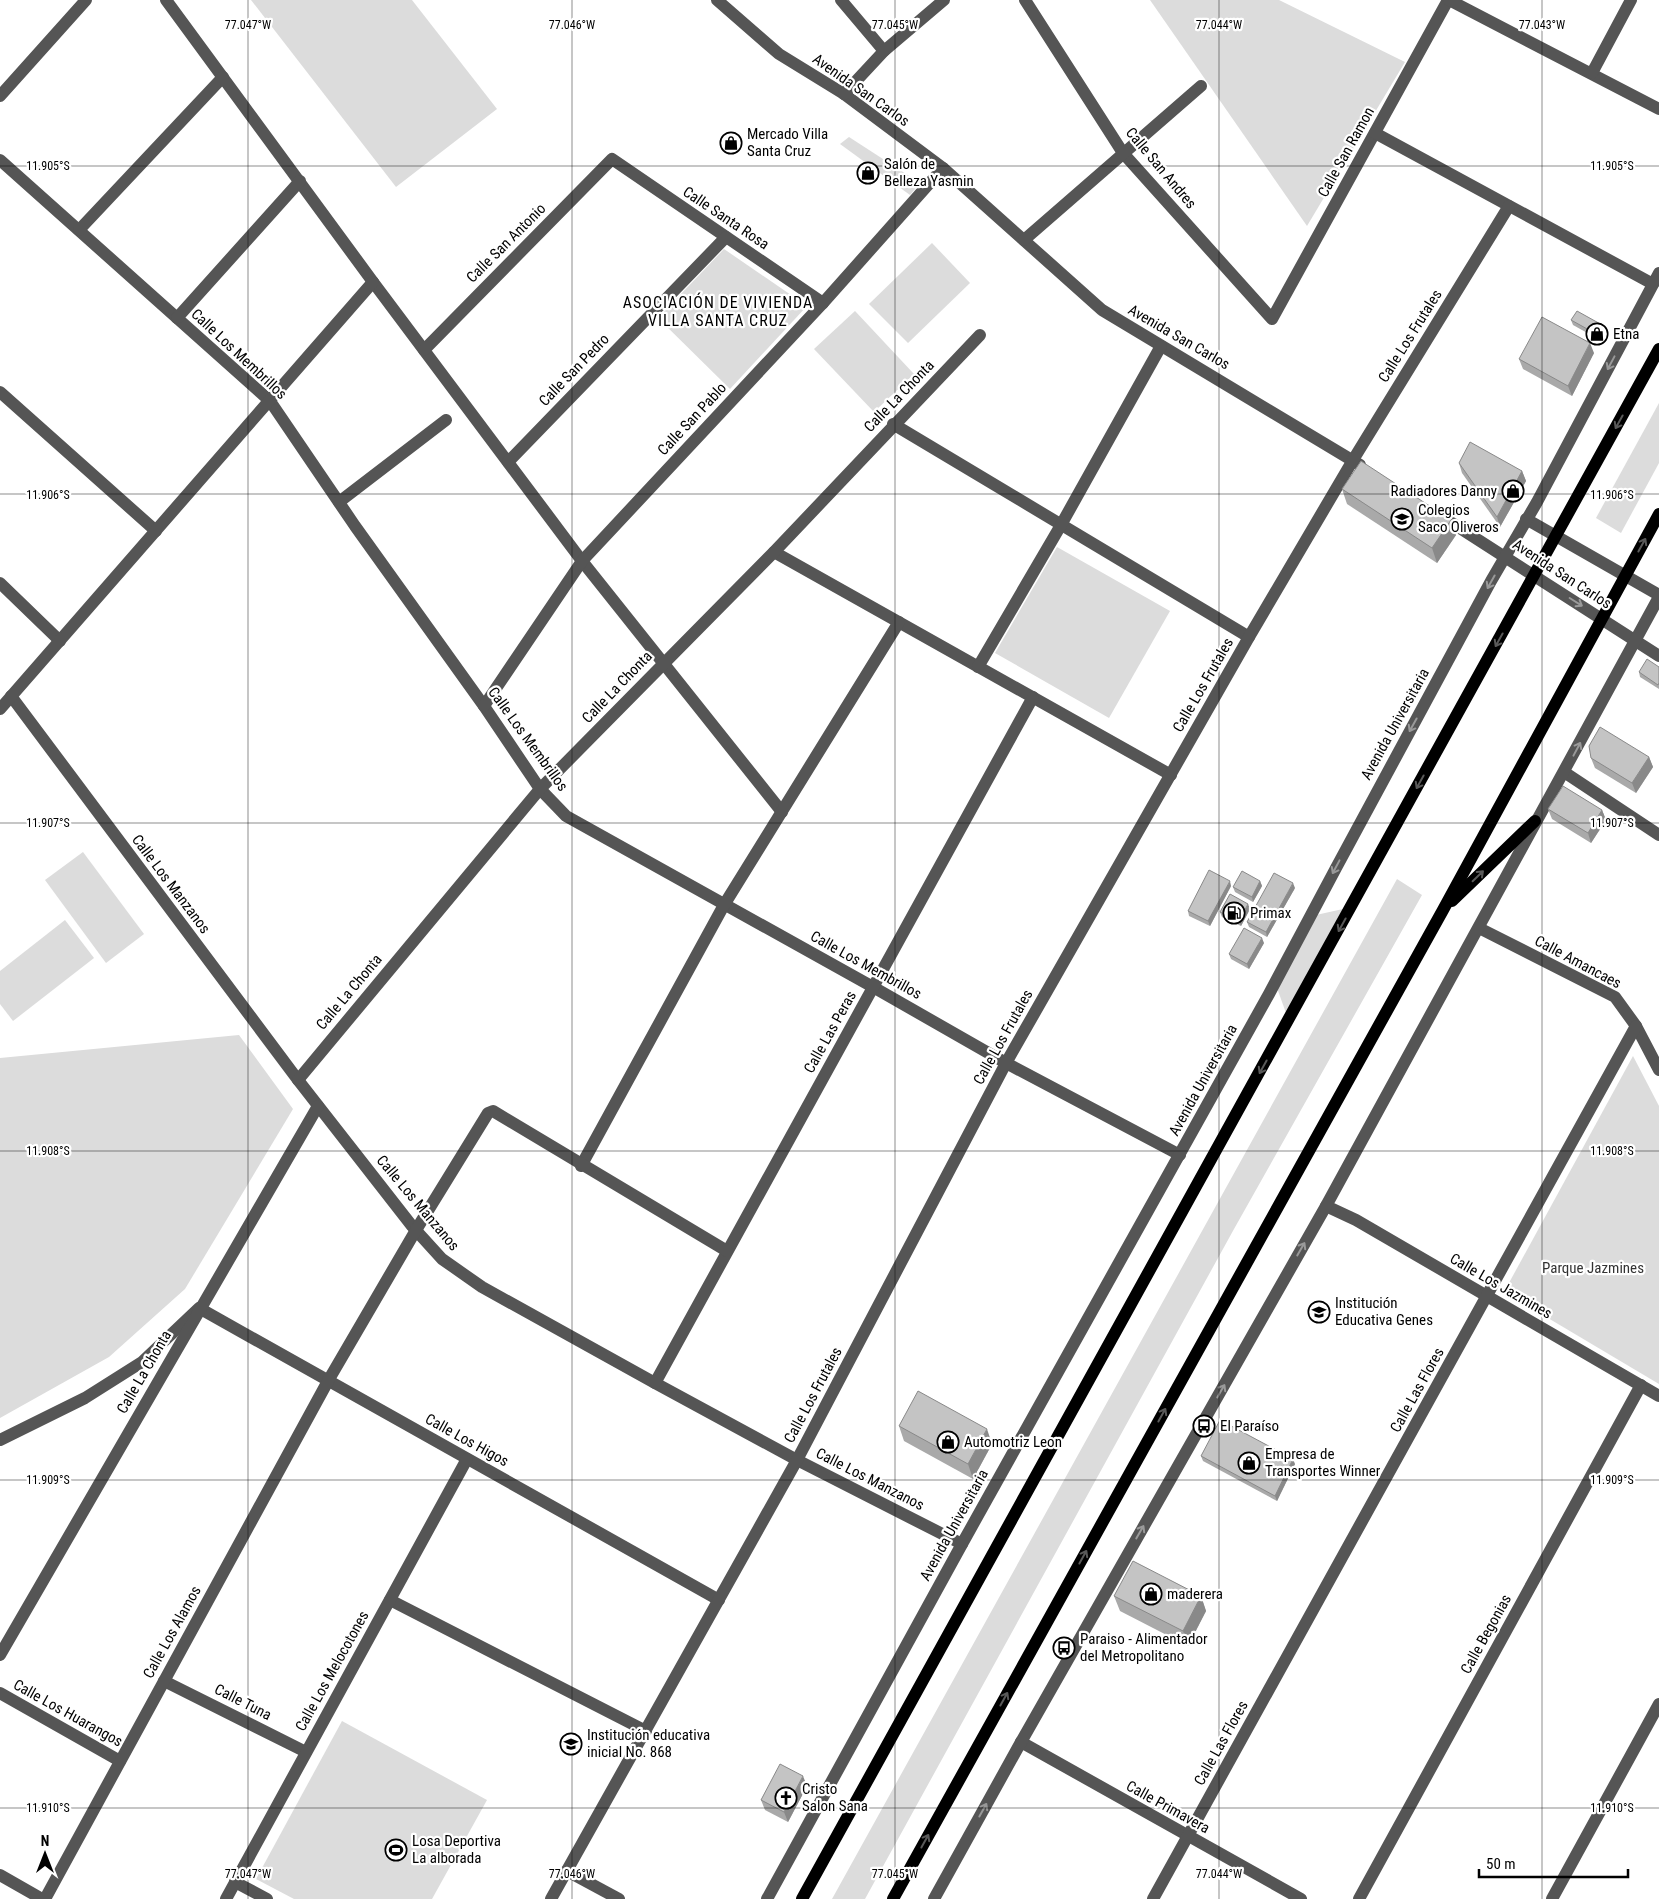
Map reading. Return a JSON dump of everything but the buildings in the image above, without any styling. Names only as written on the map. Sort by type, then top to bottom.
[{"type":"main road","points":[[802,1899],[1659,349]]},
{"type":"main road","points":[[893,1899],[1443,910],[1659,514]]},
{"type":"main road","points":[[1443,910],[1535,821]]},
{"type":"street","points":[[0,96],[86,0]]},
{"type":"street","points":[[166,0],[373,282],[582,561],[782,812]]},
{"type":"street","name":"Avenida San Carlos","points":[[717,0],[779,54],[844,94],[943,168],[1102,310],[1369,470]]},
{"type":"street","points":[[841,0],[884,51]]},
{"type":"street","points":[[844,94],[884,51],[944,0]]},
{"type":"street","name":"Calle San Andres","points":[[1025,0],[1123,153],[1272,319]]},
{"type":"street","points":[[1448,0],[1659,109]]},
{"type":"street","name":"Calle San Ramon","points":[[1272,319],[1448,0]]},
{"type":"street","points":[[1592,73],[1631,0]]},
{"type":"street","points":[[79,230],[223,77]]},
{"type":"street","points":[[1024,240],[1201,86]]},
{"type":"street","points":[[1375,133],[1509,206],[1656,279]]},
{"type":"street","name":"Calle Santa Rosa","points":[[612,159],[823,303]]},
{"type":"street","name":"Calle San Antonio","points":[[424,350],[612,159]]},
{"type":"street","name":"Calle Los Membrillos","points":[[0,160],[270,401],[540,789],[566,816],[1006,1063],[1180,1155]]},
{"type":"street","name":"Calle San Pablo","points":[[484,706],[582,561],[823,303],[943,168]]},
{"type":"street","points":[[177,318],[300,181]]},
{"type":"street","name":"Calle Los Frutales","points":[[551,1899],[797,1460],[1006,1063],[1249,637],[1353,460],[1509,206]]},
{"type":"street","name":"Calle San Pedro","points":[[508,462],[726,237]]},
{"type":"street","name":"Avenida Universitaria","points":[[768,1899],[962,1544],[1269,994],[1656,279]]},
{"type":"street","points":[[0,709],[373,282]]},
{"type":"street","name":"Calle La Chonta","points":[[298,1080],[540,789],[662,663],[774,552],[893,424],[980,335]]},
{"type":"street","points":[[978,667],[1061,525],[1161,346]]},
{"type":"street","points":[[0,392],[156,531]]},
{"type":"street","points":[[339,502],[446,420]]},
{"type":"street","points":[[893,424],[1249,637]]},
{"type":"street","name":"Avenida San Carlos","points":[[1425,506],[1659,656]]},
{"type":"street","name":"Avenida San Carlos","points":[[1526,519],[1659,596]]},
{"type":"street","points":[[774,552],[1171,775]]},
{"type":"street","points":[[0,583],[60,641]]},
{"type":"street","points":[[934,1899],[1021,1742],[1326,1206],[1659,596]]},
{"type":"street","points":[[728,1251],[581,1166],[724,905],[899,622]]},
{"type":"street","name":"Calle Los Manzanos","points":[[11,696],[298,1080],[416,1230],[442,1260],[482,1287],[655,1383],[797,1460],[962,1544]]},
{"type":"street","name":"Calle Las Peras","points":[[655,1383],[1033,698]]},
{"type":"street","points":[[1564,772],[1659,835]]},
{"type":"street","name":"Calle Amancaes","points":[[1479,928],[1616,997],[1636,1026],[1659,1070]]},
{"type":"street","name":"Calle Las Flores","points":[[1153,1899],[1488,1297],[1636,1026]]},
{"type":"street","name":"Calle La Chonta","points":[[0,1654],[199,1308],[318,1106]]},
{"type":"street","name":"Calle Los Alamos","points":[[43,1899],[328,1381],[416,1230],[488,1113],[493,1111],[581,1166]]},
{"type":"street","name":"Calle Los Jazmines","points":[[1326,1206],[1356,1220],[1659,1396]]},
{"type":"street","points":[[0,1440],[85,1398],[142,1362],[199,1308]]},
{"type":"street","name":"Calle Los Higos","points":[[199,1308],[719,1600]]},
{"type":"street","name":"Calle Begonias","points":[[1359,1899],[1641,1385]]},
{"type":"street","name":"Calle Los Melocotones","points":[[226,1899],[467,1458]]},
{"type":"street","points":[[390,1600],[646,1730]]},
{"type":"street","name":"Calle Tuna","points":[[164,1681],[306,1752]]},
{"type":"street","name":"Calle Los Huarangos","points":[[0,1693],[120,1761]]},
{"type":"street","points":[[1552,1899],[1659,1704]]},
{"type":"street","name":"Calle Primavera","points":[[1021,1742],[1301,1899]]},
{"type":"street","points":[[567,1872],[619,1899]]},
{"type":"street","points":[[0,1875],[43,1899]]},
{"type":"street","points":[[236,1882],[267,1899]]},
{"type":"green space","points":[[251,0],[412,0],[497,109],[396,187]]},
{"type":"green space","points":[[1150,0],[1279,0],[1405,62],[1307,226]]},
{"type":"green space","points":[[849,137],[920,183],[910,195],[840,144]]},
{"type":"green space","points":[[932,243],[970,283],[908,343],[869,304]]},
{"type":"green space","points":[[724,249],[807,306],[730,389],[658,318]]},
{"type":"green space","points":[[855,311],[914,374],[874,412],[814,349]]},
{"type":"green space","points":[[1659,403],[1659,463],[1621,533],[1596,518]]},
{"type":"green space","points":[[1057,547],[1170,611],[1109,718],[995,653]]},
{"type":"green space","points":[[83,852],[144,934],[106,963],[45,880]]},
{"type":"green space","points":[[1397,879],[1422,895],[1234,1229],[865,1899],[832,1899]]},
{"type":"green space","points":[[1343,909],[1286,1013],[1277,988],[1316,915]]},
{"type":"green space","points":[[65,920],[94,958],[13,1021],[0,1004],[0,971]]},
{"type":"green space","points":[[239,1035],[293,1109],[185,1289],[109,1357],[0,1418],[0,1058]]},
{"type":"green space","name":"Parque Jazmines","points":[[1633,1056],[1659,1106],[1659,1384],[1504,1292]]},
{"type":"green space","points":[[342,1721],[487,1800],[432,1899],[294,1899],[256,1879]]},
{"type":"place","name":"Mercado Villa Santa Cruz","points":[[731,143]]},
{"type":"place","name":"Salón de Belleza Yasmin","points":[[868,173]]},
{"type":"place","name":"Etna","points":[[1597,334]]},
{"type":"place","name":"Radiadores Danny","points":[[1513,491]]},
{"type":"place","name":"Colegios Saco Oliveros","points":[[1402,519]]},
{"type":"place","name":"Primax","points":[[1234,913]]},
{"type":"place","name":"Institución Educativa Genes","points":[[1319,1312]]},
{"type":"place","name":"El Paraíso","points":[[1204,1426]]},
{"type":"place","name":"Automotriz Leon","points":[[948,1442]]},
{"type":"place","name":"Empresa de Transportes Winner","points":[[1249,1463]]},
{"type":"place","name":"maderera","points":[[1151,1594]]},
{"type":"place","name":"Paraiso - Alimentador del Metropolitano","points":[[1064,1648]]},
{"type":"place","name":"Institución educativa inicial No. 868","points":[[571,1744]]},
{"type":"place","name":"Cristo Salon Sana","points":[[786,1798]]},
{"type":"place","name":"Losa Deportiva La alborada","points":[[396,1850]]},
{"type":"district","name":"ASOCIACIÓN DE VIVIENDA VILLA SANTA CRUZ","points":[[718,311]]}]
